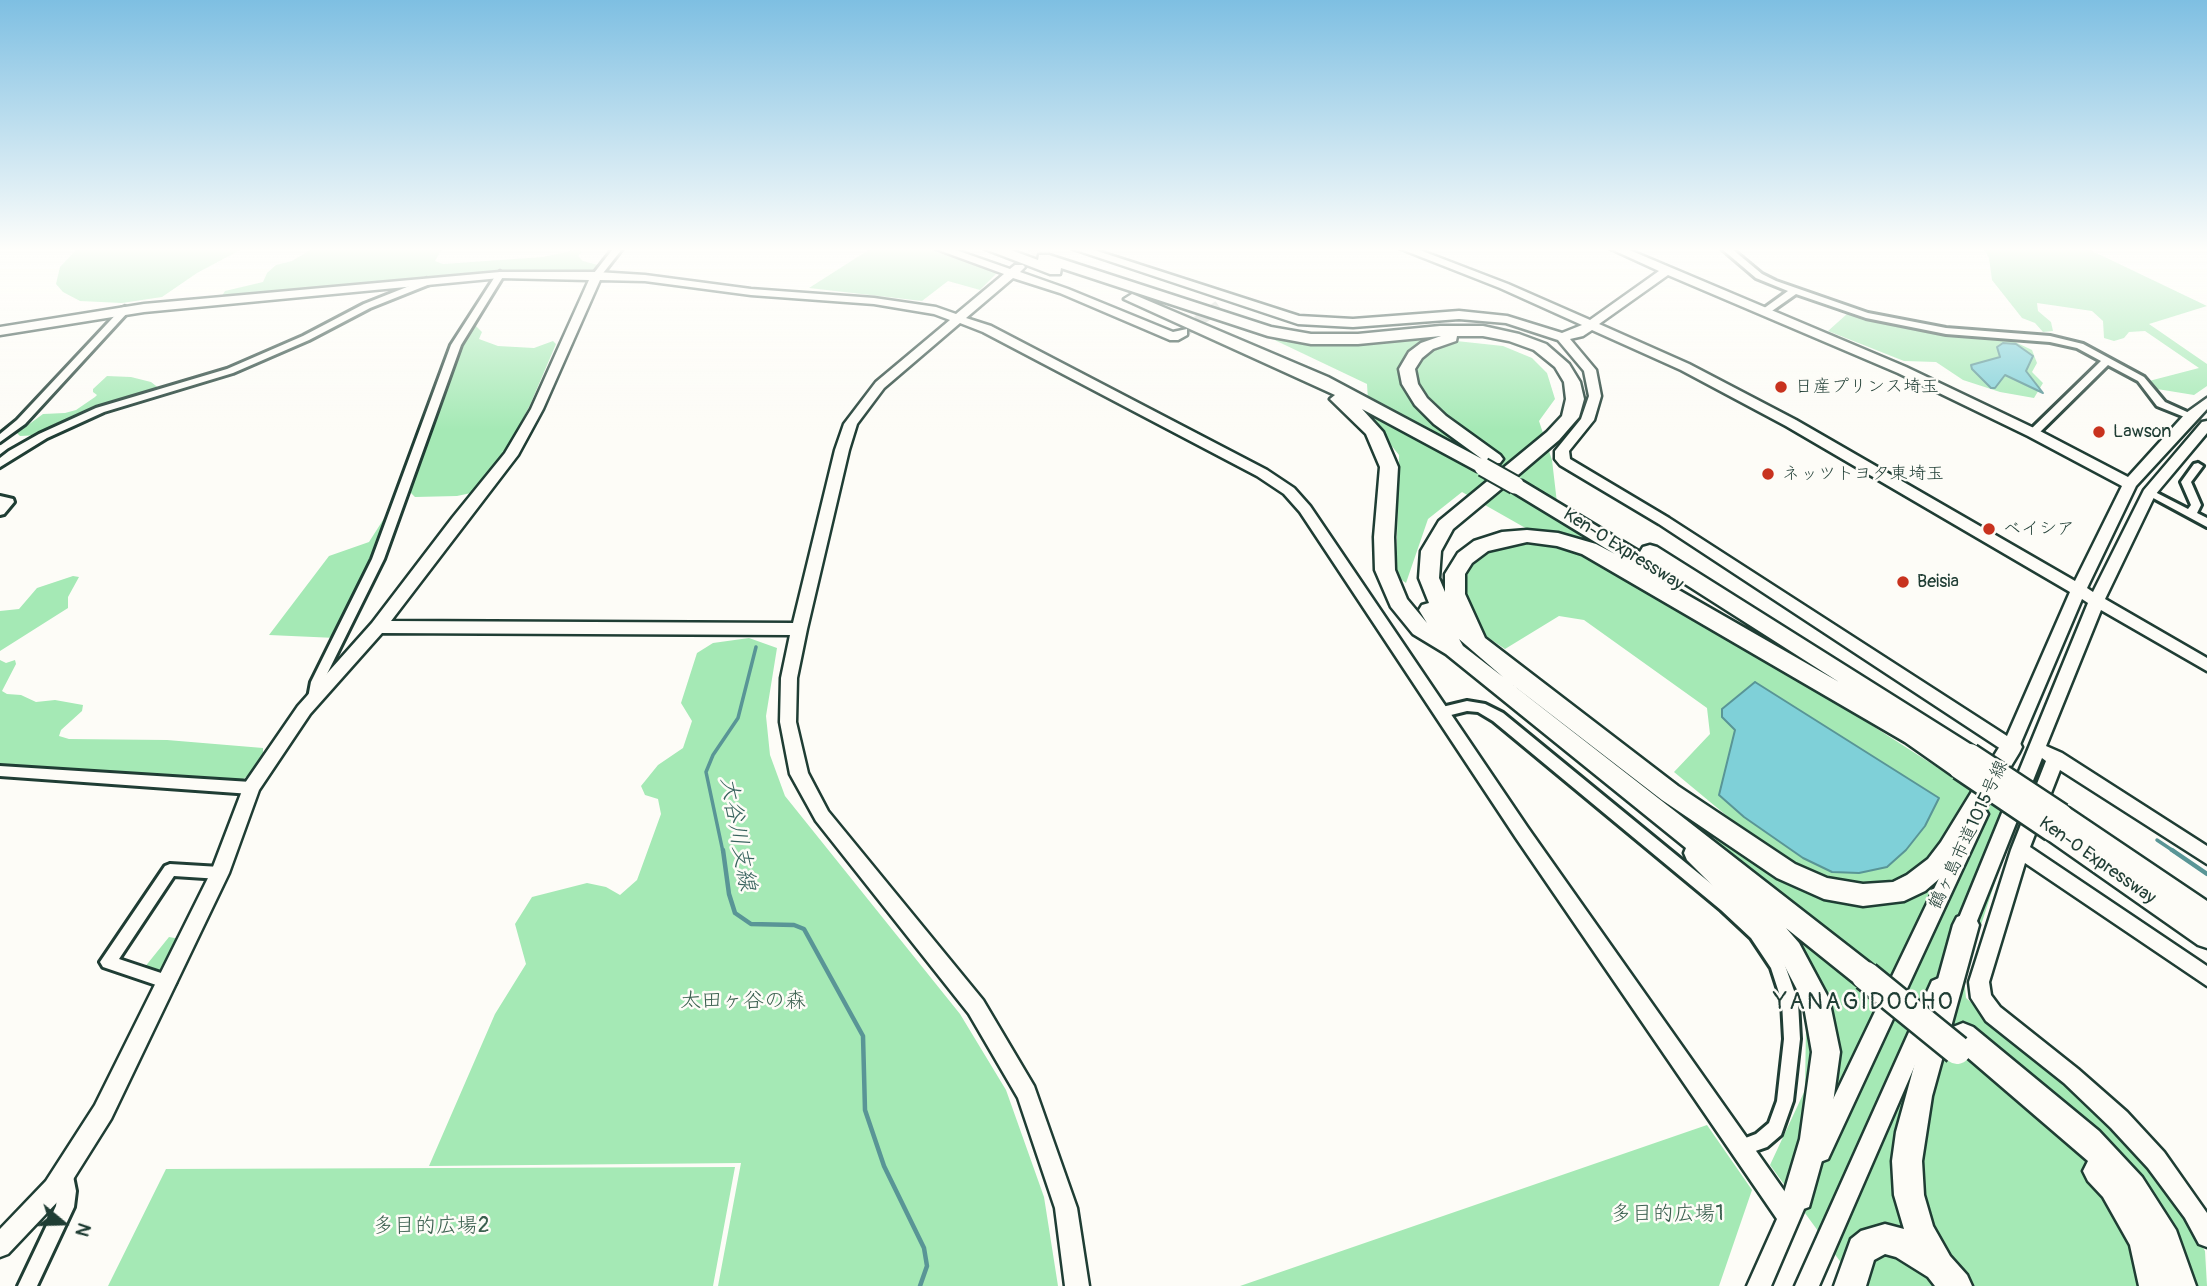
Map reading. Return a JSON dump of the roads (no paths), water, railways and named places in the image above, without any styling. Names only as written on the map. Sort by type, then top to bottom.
[{"type":"highway","name":"Ken-O Expressway","points":[[1156,309],[1251,348],[1488,463]]},
{"type":"highway","name":"Ken-O Expressway","points":[[1182,309],[1308,363],[1681,570],[1965,762],[2207,915]]},
{"type":"highway","points":[[1201,309],[1268,331],[1311,339],[1357,339],[1440,331],[1483,331],[1513,337],[1540,347],[1561,364],[1572,382],[1576,399],[1570,417],[1553,436],[1446,524],[1431,551],[1429,578],[1444,615],[1871,972],[2089,1141],[2132,1187],[2165,1241],[2180,1286]]},
{"type":"highway","points":[[1456,652],[1430,610],[1421,586],[1418,563],[1424,542],[1434,524],[1451,508],[1527,448],[1556,419],[1564,401],[1565,387],[1555,367],[1537,353],[1512,343],[1468,336],[1444,338],[1427,345],[1415,355],[1408,369],[1410,384],[1421,401],[1488,463]]},
{"type":"highway","points":[[1251,348],[1348,405],[1374,432],[1389,467],[1384,537],[1385,570],[1398,602],[1420,629],[1660,798],[1786,871],[1824,888],[1863,895],[1895,893],[1916,883],[1937,866],[1950,849],[2011,747]]},
{"type":"highway","name":"Ken-O Expressway","points":[[1520,481],[1918,739],[1965,762]]},
{"type":"highway","points":[[1476,640],[1455,594],[1455,574],[1465,558],[1481,545],[1502,538],[1527,536],[1558,540],[1589,549],[1636,574],[1918,739]]},
{"type":"highway","points":[[1660,798],[1790,951],[1816,999],[1826,1052],[1814,1139],[1794,1207]]},
{"type":"highway","name":"Ken-O Expressway","points":[[2057,822],[2207,937]]},
{"type":"highway","points":[[1948,1277],[1920,1232],[1909,1195],[1906,1161],[1919,1096],[1966,925]]},
{"type":"highway","points":[[1960,1043],[2078,1149],[2113,1187],[2144,1240],[2155,1286]]},
{"type":"highway","points":[[1850,1286],[1862,1250],[1871,1242],[1885,1240],[1903,1244],[1948,1277]]},
{"type":"street","points":[[0,331],[135,309]]},
{"type":"street","points":[[0,464],[13,453],[43,436],[100,410],[230,371],[306,338],[361,309]]},
{"type":"street","points":[[314,698],[317,682],[378,559],[412,459],[456,345],[479,309]]},
{"type":"street","points":[[0,1246],[43,1203],[64,1177],[103,1112],[220,873],[251,788],[314,698],[378,628],[457,520],[511,455],[537,409],[581,309]]},
{"type":"street","points":[[925,309],[958,317],[997,334],[1262,473],[1289,491],[1317,526],[1522,833],[1741,1148],[1794,1207]]},
{"type":"street","points":[[968,309],[880,385],[851,424],[842,450],[799,628],[789,678],[788,722],[799,774],[822,816],[976,1007],[1027,1093],[1066,1208],[1077,1286]]},
{"type":"street","points":[[1108,309],[1174,337],[1183,331]]},
{"type":"street","points":[[1252,309],[1319,323],[1459,315],[1507,320],[1562,337],[1579,333],[1614,309]]},
{"type":"street","points":[[1558,309],[1685,367],[1791,424],[2207,665]]},
{"type":"street","points":[[1761,309],[1902,370],[2033,433],[2130,484]]},
{"type":"street","points":[[1852,309],[1894,322],[1967,334],[2062,341],[2080,346],[2141,379],[2161,404],[2190,416]]},
{"type":"street","points":[[0,439],[21,422],[124,310]]},
{"type":"street","points":[[1562,337],[1590,370],[1595,396],[1587,420],[1562,451],[1562,459],[1565,462],[1664,520],[2011,747]]},
{"type":"street","points":[[2033,433],[2108,360]]},
{"type":"street","name":"鶴ヶ島市道1015号線","points":[[1759,1286],[2011,747],[2078,589],[2130,484],[2190,416],[2207,402]]},
{"type":"street","points":[[0,423],[21,422]]},
{"type":"street","name":"鶴ヶ島市道1015号線","points":[[1807,1286],[1966,925],[2047,753],[2097,600],[2149,493],[2207,425]]},
{"type":"street","points":[[2191,514],[2196,505],[2186,481],[2198,466]]},
{"type":"street","points":[[2149,493],[2207,523]]},
{"type":"street","points":[[0,500],[9,502],[0,511]]},
{"type":"street","points":[[378,628],[799,628]]},
{"type":"street","points":[[1443,712],[1467,706],[1480,707],[1498,717],[1726,905],[1756,933],[1778,965],[1790,1002],[1792,1039],[1785,1101],[1775,1129],[1761,1141],[1741,1148]]},
{"type":"street","points":[[2207,856],[2047,753],[1979,982],[1981,998],[1993,1014],[2071,1076],[2119,1120],[2155,1160],[2193,1210],[2207,1236]]},
{"type":"street","points":[[0,771],[251,788]]},
{"type":"street","points":[[2020,850],[2207,977]]},
{"type":"street","points":[[168,982],[108,962],[170,870],[220,873]]},
{"type":"street","points":[[27,1286],[65,1207],[67,1191],[64,1177]]},
{"type":"water","points":[[2003,343],[2016,344],[2033,356],[2026,371],[2043,393],[2005,375],[1995,388],[1991,388],[1972,369],[1971,365],[2000,357],[1997,347]]},
{"type":"water","points":[[1755,682],[1939,798],[1925,826],[1906,850],[1887,867],[1859,873],[1832,872],[1803,858],[1744,817],[1719,795],[1735,730],[1722,717],[1722,709]]},
{"type":"waterway","name":"大谷川支線","points":[[723,852],[706,772],[713,755],[738,718],[756,647]]},
{"type":"waterway","points":[[2157,840],[2172,850]]},
{"type":"waterway","name":"大谷川支線","points":[[723,850],[729,894],[735,913],[751,924],[794,925],[804,929],[863,1036],[865,1110],[884,1166],[924,1248],[927,1266],[920,1286]]},
{"type":"waterway","points":[[2172,850],[2207,874]]},
{"type":"tunnel","points":[[1183,332],[1215,309]]},
{"type":"place","name":"日産プリンス埼玉","points":[[1781,387]]},
{"type":"place","name":"Lawson","points":[[2099,432]]},
{"type":"place","name":"ネッツトヨタ東埼玉","points":[[1768,474]]},
{"type":"place","name":"ベイシア","points":[[1989,529]]},
{"type":"place","name":"Beisia","points":[[1903,582]]},
{"type":"district","name":"YANAGIDOCHO","points":[[1864,1003]]},
{"type":"park label","name":"太田ヶ谷の森","points":[[743,1002]]},
{"type":"park label","name":"多目的広場1","points":[[1667,1215]]},
{"type":"park label","name":"多目的広場2","points":[[431,1227]]}]
